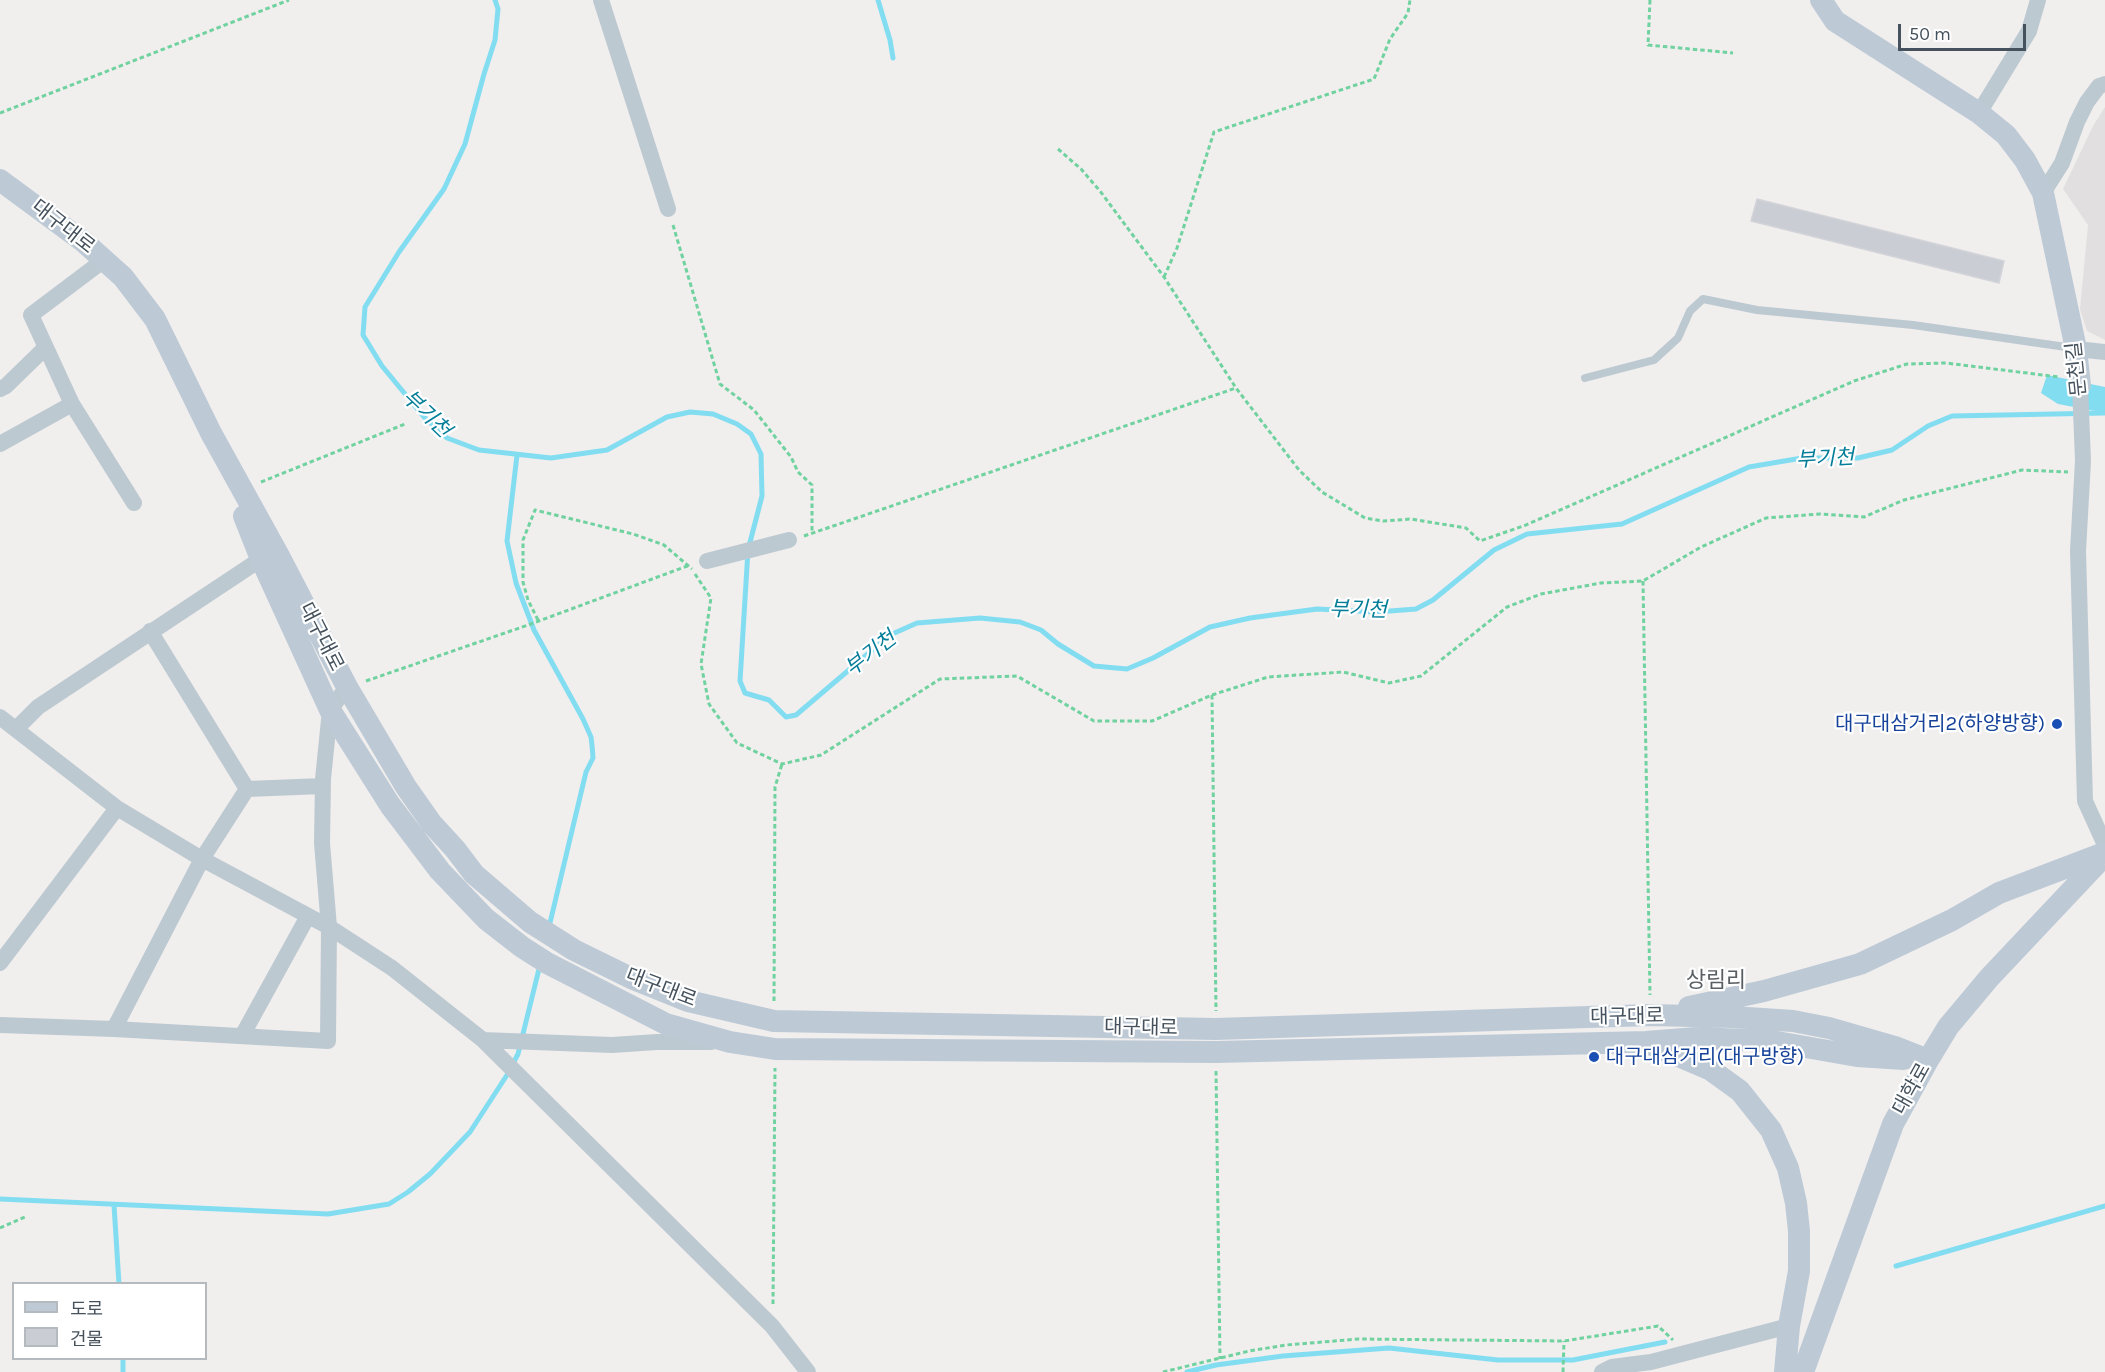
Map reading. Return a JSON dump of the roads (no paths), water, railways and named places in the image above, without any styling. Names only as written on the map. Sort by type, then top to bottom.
[{"type":"street","points":[[602,0],[670,217]]},
{"type":"street","name":"문천길","points":[[1821,0],[1835,21],[1979,113],[2006,135],[2025,160],[2043,193],[2076,349],[2083,467],[2078,551],[2085,801],[2105,844]]},
{"type":"street","points":[[1979,113],[2029,31],[2038,0]]},
{"type":"street","points":[[2043,193],[2062,163],[2087,102],[2099,86],[2105,84]]},
{"type":"street","name":"대구대로","points":[[0,180],[84,242],[123,277],[155,319],[211,433],[279,556],[347,687],[406,788],[432,824],[474,874],[530,922],[598,962],[659,990],[721,1010],[774,1021],[1216,1029],[1650,1015],[1733,1017],[1793,1022],[1861,1037],[1928,1060]]},
{"type":"street","points":[[104,260],[31,315],[72,404],[134,503]]},
{"type":"street","points":[[0,389],[6,386],[45,348]]},
{"type":"street","points":[[2076,349],[2105,352]]},
{"type":"street","points":[[0,444],[72,404]]},
{"type":"street","name":"대구대로","points":[[211,433],[261,559],[330,710],[390,805],[434,863],[486,919],[522,947],[547,963],[666,1024],[730,1042],[776,1049],[1216,1052],[1646,1042],[1696,1038],[1771,1041],[1857,1056],[1928,1060]]},
{"type":"street","points":[[707,561],[789,540]]},
{"type":"street","points":[[16,729],[38,707],[261,559]]},
{"type":"street","points":[[150,631],[247,789]]},
{"type":"street","points":[[0,1025],[328,1041],[329,927],[322,843],[323,786],[330,710],[347,687]]},
{"type":"street","points":[[0,717],[117,808],[202,859],[329,927],[392,968],[483,1040],[772,1326],[808,1372]]},
{"type":"street","points":[[247,789],[323,786]]},
{"type":"street","points":[[114,1029],[202,859],[247,789]]},
{"type":"street","points":[[0,963],[117,808]]},
{"type":"street","points":[[1650,1015],[1764,991],[1860,964],[1952,920],[1999,893],[2105,854]]},
{"type":"street","name":"대학로","points":[[1803,1372],[1893,1124],[1928,1060],[1948,1027],[1989,978],[2105,854]]},
{"type":"street","points":[[242,1036],[308,916]]},
{"type":"street","points":[[483,1040],[612,1045],[657,1042],[730,1042]]},
{"type":"street","points":[[1646,1042],[1712,1070],[1740,1091],[1771,1130],[1788,1168],[1800,1231],[1799,1271],[1789,1326],[1785,1372]]},
{"type":"street","points":[[1602,1372],[1789,1326]]},
{"type":"lane","points":[[1585,378],[1654,360],[1678,338],[1690,311],[1703,299],[1757,310],[1913,325],[2076,349]]},
{"type":"water","points":[[2047,375],[2105,387],[2105,413],[2058,404],[2041,393]]},
{"type":"waterway","name":"부기천","points":[[495,0],[498,9],[495,40],[465,144],[444,189],[399,252],[365,307],[363,335],[382,366],[424,417],[447,438],[479,450],[551,458],[607,450],[667,417],[690,412],[713,414],[737,424],[751,434],[761,454],[762,496],[748,550],[740,681],[745,693],[769,700],[786,717],[796,715],[890,635],[917,623],[980,618],[1020,622],[1041,630],[1058,644],[1094,666],[1127,669],[1153,658],[1210,627],[1250,618],[1317,609],[1377,612],[1416,609],[1433,600],[1494,550],[1527,534],[1622,524],[1749,467],[1802,458],[1858,458],[1892,450],[1928,426],[1952,416],[2105,413]]},
{"type":"waterway","points":[[878,0],[893,58]]},
{"type":"waterway","points":[[517,455],[507,541],[516,583],[534,630],[591,737],[593,758],[586,772],[549,927]]},
{"type":"waterway","points":[[0,1199],[328,1214],[389,1204],[430,1174],[470,1132],[507,1075],[518,1054],[540,965]]},
{"type":"waterway","points":[[114,1205],[119,1282]]},
{"type":"waterway","points":[[1896,1266],[2105,1206]]},
{"type":"waterway","points":[[1187,1372],[1216,1365],[1283,1356],[1389,1348],[1498,1360],[1573,1360],[1665,1342]]},
{"type":"waterway","points":[[123,1360],[123,1372]]},
{"type":"place","name":"대구대삼거리2(하양방향)","points":[[2057,724]]},
{"type":"place","name":"대구대삼거리(대구방향)","points":[[1594,1057]]},
{"type":"district","name":"상림리","points":[[1716,981]]}]
